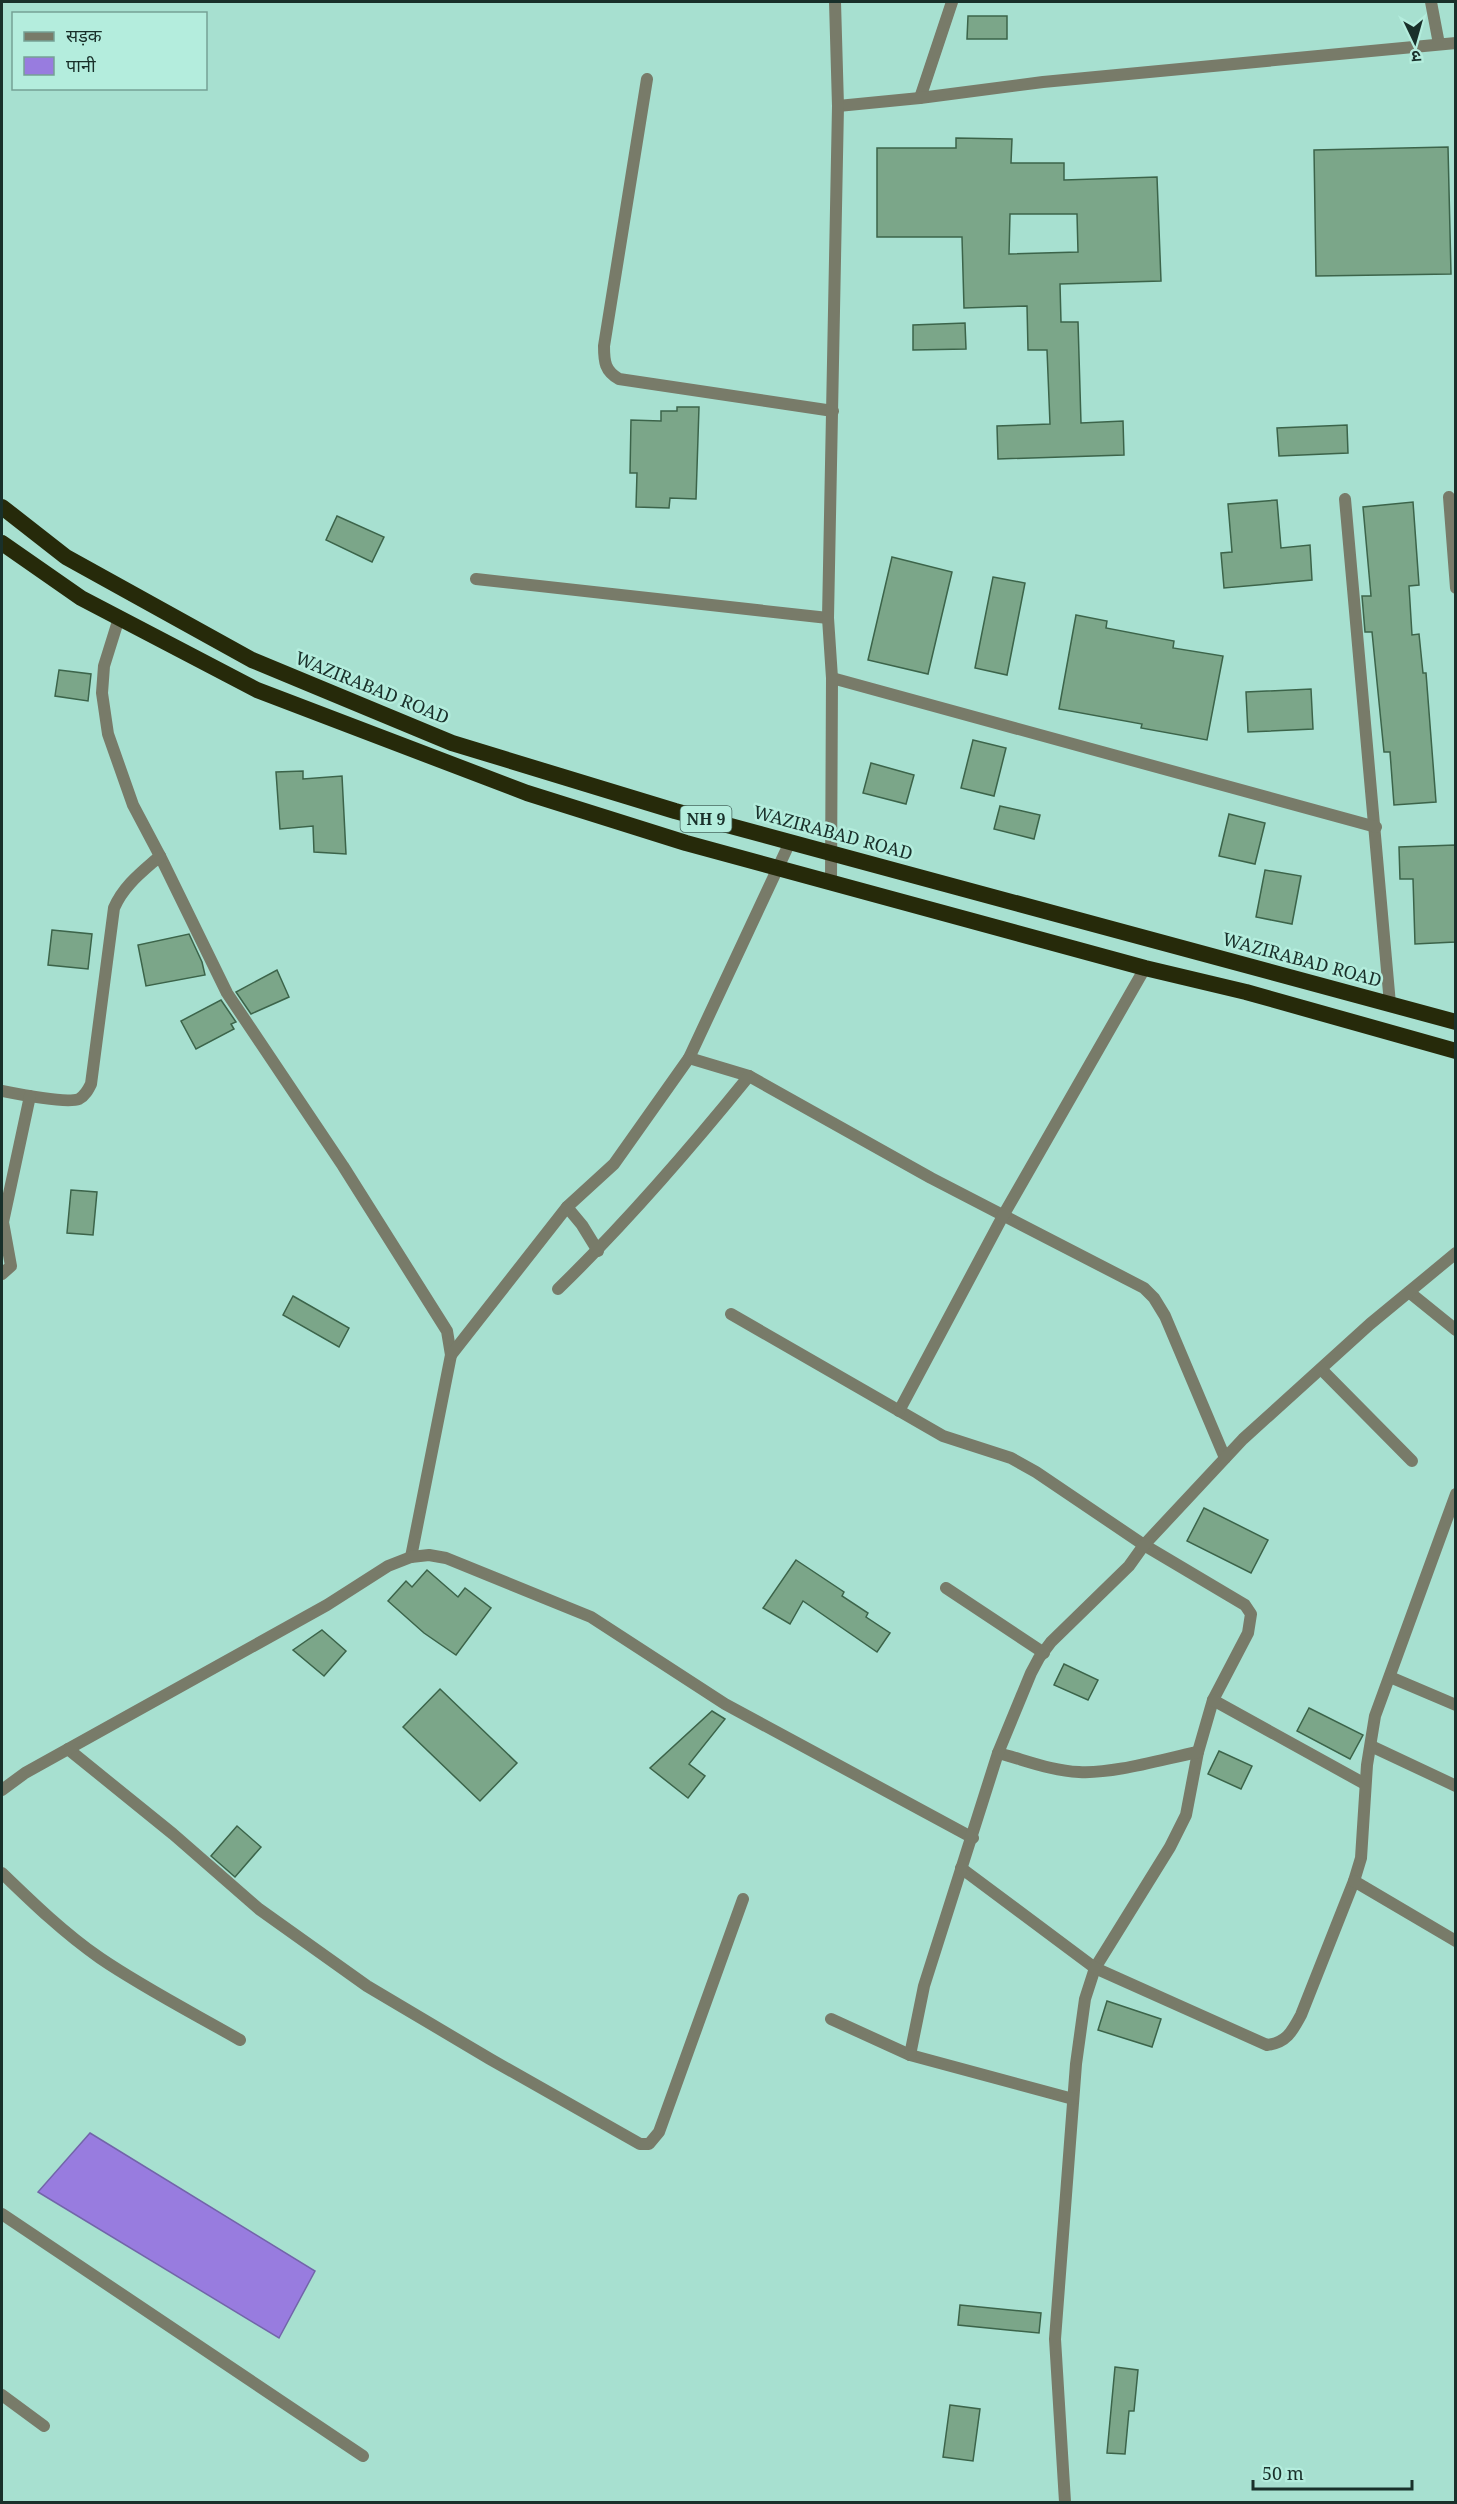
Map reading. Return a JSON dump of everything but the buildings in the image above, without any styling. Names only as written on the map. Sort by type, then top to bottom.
[{"type":"highway","name":"WAZIRABAD ROAD","points":[[2,507],[66,557],[252,660],[453,742],[675,811],[1455,1022]]},
{"type":"highway","name":"NH 9","points":[[2,543],[81,598],[257,690],[527,793],[686,843],[1145,968],[1246,992],[1455,1051]]},
{"type":"street","points":[[831,882],[832,678],[828,618],[838,106],[835,2]]},
{"type":"street","points":[[920,98],[952,2]]},
{"type":"street","points":[[1431,2],[1439,44]]},
{"type":"street","points":[[838,106],[1043,82],[1455,43]]},
{"type":"street","points":[[647,79],[604,346],[604,361],[609,373],[620,379],[832,411]]},
{"type":"street","points":[[1449,498],[1455,588]]},
{"type":"street","points":[[1346,499],[1390,1004]]},
{"type":"street","points":[[476,579],[828,618]]},
{"type":"street","points":[[119,618],[104,666],[102,693],[108,734],[133,805],[227,993],[344,1166],[447,1332],[452,1355],[411,1557]]},
{"type":"street","points":[[832,678],[1376,827]]},
{"type":"street","points":[[452,1355],[567,1207],[614,1164],[689,1058],[790,842]]},
{"type":"street","points":[[2,1091],[74,1100],[86,1093],[91,1084],[114,908],[120,894],[128,884],[160,856]]},
{"type":"street","points":[[899,1412],[1004,1214],[1145,968]]},
{"type":"street","points":[[689,1058],[749,1076],[932,1178],[1144,1288],[1154,1298],[1165,1316],[1225,1458]]},
{"type":"street","points":[[558,1289],[598,1251],[679,1162],[749,1076]]},
{"type":"street","points":[[2,1274],[11,1266],[4,1240],[3,1222],[30,1096]]},
{"type":"street","points":[[567,1207],[598,1251]]},
{"type":"street","points":[[910,2055],[924,1986],[961,1868],[973,1838],[998,1753],[1031,1673],[1051,1642],[1129,1566],[1144,1545],[1243,1439],[1455,1253]]},
{"type":"street","points":[[1409,1292],[1455,1330]]},
{"type":"street","points":[[731,1314],[943,1436],[1011,1458],[1036,1472],[1144,1545],[1245,1605],[1251,1614],[1248,1633],[1213,1700],[1198,1752],[1186,1815],[1179,1831],[1095,1968],[1081,2021],[1055,2340],[1065,2502]]},
{"type":"street","points":[[1321,1369],[1412,1461]]},
{"type":"street","points":[[961,1868],[1095,1968],[1267,2045],[1280,2043],[1291,2034],[1300,2015],[1354,1881],[1363,1841],[1365,1784],[1375,1716],[1455,1499]]},
{"type":"street","points":[[2,1790],[25,1773],[327,1605],[388,1566],[411,1557],[429,1555],[447,1558],[591,1617],[744,1716],[973,1838]]},
{"type":"street","points":[[946,1588],[1044,1653]]},
{"type":"street","points":[[1390,1677],[1455,1705]]},
{"type":"street","points":[[1213,1700],[1365,1784]]},
{"type":"street","points":[[1371,1746],[1455,1786]]},
{"type":"street","points":[[68,1749],[173,1834],[259,1909],[367,1986],[490,2060],[640,2144],[649,2144],[659,2132],[743,1899]]},
{"type":"street","points":[[998,1753],[1063,1771],[1080,1773],[1097,1772],[1198,1752]]},
{"type":"street","points":[[2,1873],[49,1918],[98,1957],[240,2040]]},
{"type":"street","points":[[1354,1881],[1455,1941]]},
{"type":"street","points":[[831,2019],[910,2055],[1073,2099]]},
{"type":"street","points":[[2,2214],[363,2456]]},
{"type":"street","points":[[2,2395],[44,2427]]},
{"type":"water","points":[[90,2133],[315,2271],[279,2338],[38,2192]]}]
